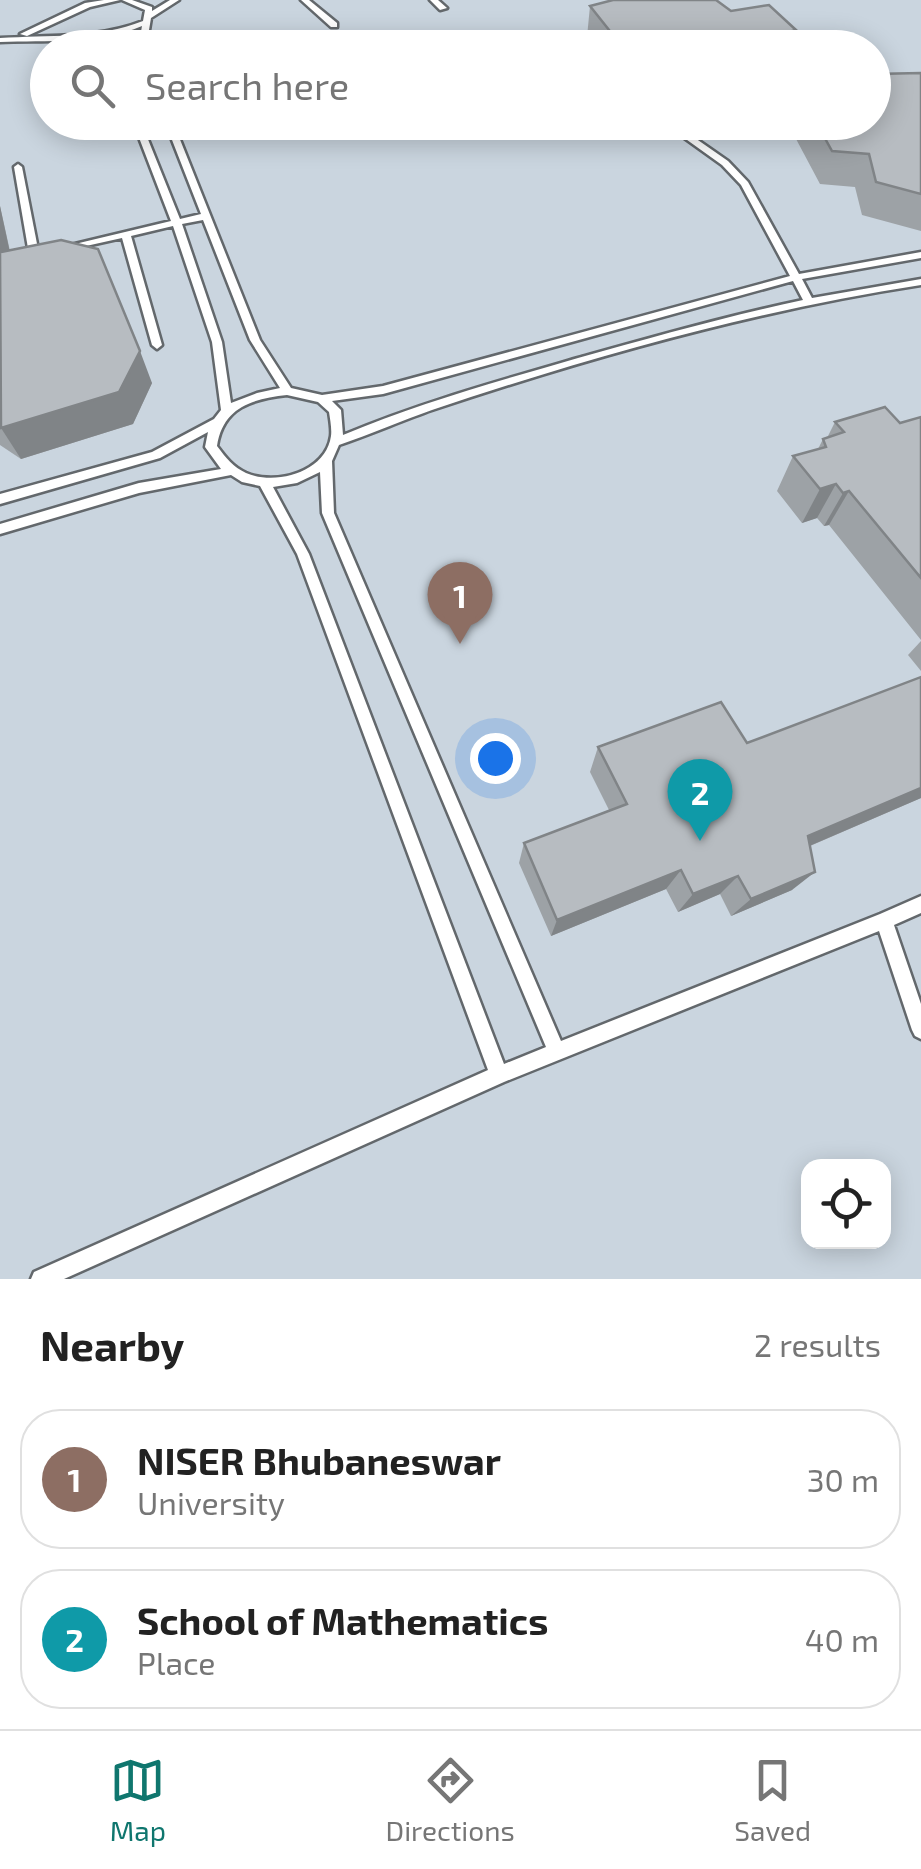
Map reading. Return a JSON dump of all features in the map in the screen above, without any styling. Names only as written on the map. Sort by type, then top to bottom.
[{"type":"lane","points":[[5,39],[80,6],[116,0]]},
{"type":"lane","points":[[131,0],[149,9],[145,30]]},
{"type":"lane","points":[[127,30],[175,0]]},
{"type":"lane","points":[[305,0],[334,24]]},
{"type":"lane","points":[[434,0],[443,8]]},
{"type":"lane","points":[[80,6],[70,24],[80,30]]},
{"type":"lane","points":[[5,39],[30,38]]},
{"type":"lane","points":[[144,140],[216,342],[227,410]]},
{"type":"lane","points":[[176,140],[255,340],[287,390]]},
{"type":"lane","points":[[691,140],[724,163],[744,184],[808,300]]},
{"type":"lane","points":[[18,168],[34,254]]},
{"type":"lane","points":[[17,258],[206,216]]},
{"type":"lane","points":[[126,233],[158,345]]},
{"type":"lane","points":[[0,499],[156,456],[217,422],[227,410],[253,396],[287,390],[322,399],[383,390],[797,277],[921,255]]},
{"type":"lane","points":[[0,529],[140,488],[228,472],[265,483],[285,482],[311,473],[326,461],[339,441],[414,410],[808,300],[921,282]]},
{"type":"lane","points":[[322,399],[335,410],[339,441]]},
{"type":"lane","points":[[217,422],[212,447],[228,472]]},
{"type":"lane","points":[[326,461],[328,513],[558,1052]]},
{"type":"lane","points":[[265,483],[303,554],[499,1075]]},
{"type":"lane","points":[[41,1279],[499,1075],[921,904]]},
{"type":"lane","points":[[884,920],[921,1030]]},
{"type":"shaded area","points":[[0,0],[921,0],[921,1279],[0,1279]]},
{"type":"building","points":[[613,0],[716,0],[731,11],[769,5],[796,30],[609,30],[590,6]]},
{"type":"building","points":[[921,73],[921,194],[876,182],[869,154],[832,151],[826,140],[891,140],[891,74]]},
{"type":"building","points":[[61,240],[98,249],[140,351],[119,392],[1,428],[0,249],[1,252]]},
{"type":"building","points":[[885,407],[900,423],[921,417],[921,578],[849,491],[843,493],[836,484],[820,489],[793,456],[826,447],[823,439],[844,432],[835,422]]},
{"type":"building","points":[[921,677],[921,788],[808,836],[815,872],[751,899],[738,876],[693,894],[681,870],[557,920],[524,843],[627,804],[598,747],[721,702],[747,743]]},
{"type":"place","name":"NISER Bhubaneswar","points":[[460,644]]},
{"type":"place","name":"School of Mathematics","points":[[700,841]]}]
